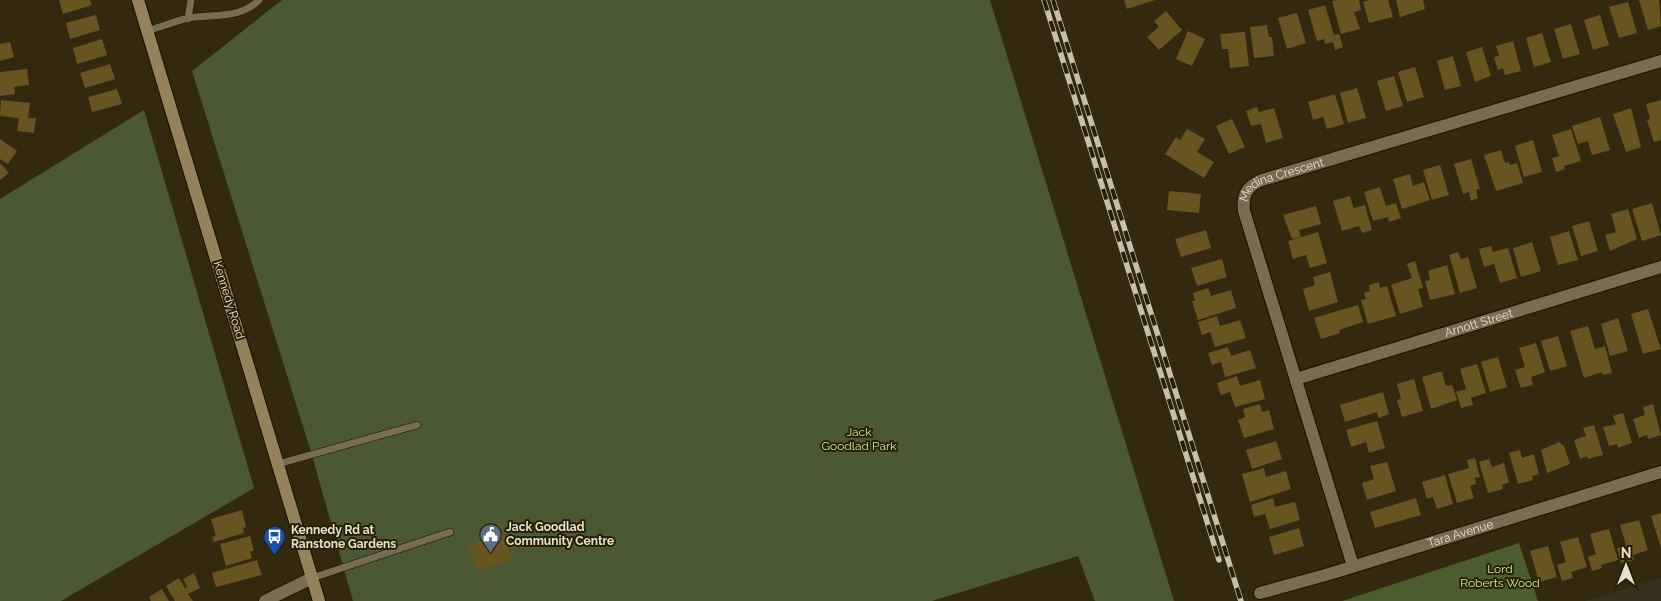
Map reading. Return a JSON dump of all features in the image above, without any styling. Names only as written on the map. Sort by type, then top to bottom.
[{"type":"main road","name":"Kennedy Road","points":[[138,0],[319,601]]},
{"type":"street","name":"Medina Crescent","points":[[1353,566],[1244,211],[1243,201],[1246,192],[1252,184],[1661,61]]},
{"type":"street","name":"Arnott Street","points":[[1296,378],[1661,267]]},
{"type":"street","name":"Tara Avenue","points":[[1260,593],[1661,472]]},
{"type":"street","points":[[265,601],[312,578]]},
{"type":"lane","points":[[188,18],[191,0]]},
{"type":"lane","points":[[148,31],[188,18],[233,14],[251,8],[259,0]]},
{"type":"lane","points":[[278,464],[417,425]]},
{"type":"lane","points":[[312,578],[450,532]]},
{"type":"shaded area","points":[[1661,578],[1661,601],[1585,601]]},
{"type":"green space","name":"Jack Goodlad Park","points":[[282,0],[990,0],[1174,601],[1095,601],[1078,556],[932,601],[353,601],[311,452],[192,71]]},
{"type":"green space","points":[[144,110],[254,488],[61,601],[0,601],[0,199]]},
{"type":"green space","name":"Lord Roberts Wood","points":[[1519,543],[1538,601],[1342,601]]},
{"type":"building","points":[[59,0],[90,0],[92,5],[63,14]]},
{"type":"building","points":[[1124,0],[1155,0],[1127,9]]},
{"type":"building","points":[[1359,0],[1361,10],[1354,12],[1360,29],[1341,34],[1332,1]]},
{"type":"building","points":[[1369,0],[1388,0],[1393,17],[1369,23],[1363,2]]},
{"type":"building","points":[[1396,0],[1423,0],[1425,9],[1400,17]]},
{"type":"building","points":[[1639,0],[1659,0],[1661,26],[1648,30]]},
{"type":"building","points":[[1628,2],[1637,33],[1619,38],[1609,7]]},
{"type":"building","points":[[1325,5],[1334,35],[1339,34],[1343,47],[1335,50],[1333,42],[1325,44],[1324,39],[1317,41],[1308,10]]},
{"type":"building","points":[[1166,11],[1182,30],[1159,50],[1147,37],[1159,27],[1154,21]]},
{"type":"building","points":[[1297,13],[1306,43],[1287,49],[1278,18]]},
{"type":"building","points":[[96,15],[100,30],[70,39],[66,23]]},
{"type":"building","points":[[1600,15],[1609,45],[1593,50],[1584,20]]},
{"type":"building","points":[[1571,24],[1580,54],[1563,59],[1554,29]]},
{"type":"building","points":[[1267,25],[1269,37],[1272,37],[1274,56],[1254,58],[1250,27]]},
{"type":"building","points":[[1188,31],[1205,39],[1192,66],[1176,59]]},
{"type":"building","points":[[1245,32],[1249,66],[1230,68],[1228,49],[1222,49],[1220,34]]},
{"type":"building","points":[[1542,33],[1551,62],[1534,67],[1526,38]]},
{"type":"building","points":[[102,39],[107,55],[77,64],[73,48]]},
{"type":"building","points":[[1513,41],[1521,71],[1505,75],[1503,68],[1498,70],[1494,57],[1499,56],[1496,46]]},
{"type":"building","points":[[10,42],[14,57],[0,61],[0,44]]},
{"type":"building","points":[[1482,47],[1491,76],[1475,82],[1466,52]]},
{"type":"building","points":[[1453,56],[1461,86],[1445,90],[1437,61]]},
{"type":"building","points":[[110,64],[115,79],[85,88],[80,73]]},
{"type":"building","points":[[1415,67],[1424,97],[1407,102],[1398,72]]},
{"type":"building","points":[[27,69],[29,85],[14,87],[15,94],[0,96],[0,72]]},
{"type":"building","points":[[1394,76],[1403,106],[1386,111],[1377,81]]},
{"type":"building","points":[[1357,88],[1366,118],[1348,123],[1340,93]]},
{"type":"building","points":[[117,89],[122,104],[92,112],[88,97]]},
{"type":"building","points":[[1335,94],[1344,124],[1327,129],[1323,117],[1313,120],[1308,102]]},
{"type":"building","points":[[1,100],[30,103],[28,118],[36,118],[34,133],[17,131],[19,118],[0,116]]},
{"type":"building","points":[[1661,100],[1661,140],[1654,142],[1647,120],[1650,119],[1646,104]]},
{"type":"building","points":[[1257,107],[1259,112],[1274,108],[1283,138],[1266,143],[1261,124],[1251,126],[1246,111]]},
{"type":"building","points":[[1631,108],[1641,147],[1626,152],[1613,114]]},
{"type":"building","points":[[1600,117],[1610,150],[1592,155],[1588,141],[1578,144],[1572,126]]},
{"type":"building","points":[[1232,119],[1245,147],[1229,154],[1216,126]]},
{"type":"building","points":[[1187,129],[1205,139],[1197,152],[1214,162],[1204,178],[1165,154],[1176,137],[1180,140]]},
{"type":"building","points":[[1571,129],[1581,161],[1564,166],[1565,169],[1556,172],[1552,158],[1559,156],[1552,135]]},
{"type":"building","points":[[0,139],[17,151],[8,164],[0,159]]},
{"type":"building","points":[[1533,140],[1542,172],[1524,177],[1515,146]]},
{"type":"building","points":[[1501,150],[1505,163],[1509,162],[1510,165],[1517,163],[1523,183],[1496,191],[1484,155]]},
{"type":"building","points":[[1471,159],[1480,189],[1476,190],[1478,198],[1471,201],[1469,192],[1463,194],[1454,164]]},
{"type":"building","points":[[0,163],[9,173],[0,180]]},
{"type":"building","points":[[1440,165],[1449,195],[1432,200],[1423,170]]},
{"type":"building","points":[[1410,174],[1413,186],[1424,182],[1430,200],[1402,209],[1393,179]]},
{"type":"building","points":[[1380,187],[1386,206],[1396,203],[1401,218],[1389,222],[1388,217],[1373,221],[1364,192]]},
{"type":"building","points":[[1169,191],[1201,194],[1199,213],[1167,210]]},
{"type":"building","points":[[1350,196],[1355,213],[1354,208],[1365,205],[1372,230],[1362,233],[1359,226],[1342,231],[1333,201]]},
{"type":"building","points":[[1652,203],[1661,235],[1642,241],[1632,209]]},
{"type":"building","points":[[1316,206],[1321,224],[1299,230],[1301,237],[1292,239],[1283,215]]},
{"type":"building","points":[[1628,209],[1637,239],[1610,251],[1605,235],[1616,232],[1611,214]]},
{"type":"building","points":[[1589,221],[1598,251],[1581,256],[1572,226]]},
{"type":"building","points":[[1206,230],[1211,248],[1181,257],[1175,239]]},
{"type":"building","points":[[1569,231],[1578,260],[1558,265],[1550,237]]},
{"type":"building","points":[[1318,232],[1327,263],[1310,268],[1306,255],[1293,259],[1288,241]]},
{"type":"building","points":[[1532,242],[1541,271],[1521,277],[1513,248]]},
{"type":"building","points":[[1491,246],[1493,252],[1508,248],[1517,278],[1500,283],[1494,264],[1484,267],[1479,249]]},
{"type":"building","points":[[1458,252],[1461,259],[1468,257],[1477,288],[1460,293],[1449,255]]},
{"type":"building","points":[[1222,259],[1227,277],[1197,286],[1191,268]]},
{"type":"building","points":[[1415,261],[1423,288],[1418,289],[1423,307],[1400,314],[1391,285],[1412,278],[1407,264]]},
{"type":"building","points":[[1447,265],[1455,294],[1430,300],[1425,281],[1430,280],[1428,271]]},
{"type":"building","points":[[1330,272],[1338,302],[1309,311],[1303,289],[1315,285],[1313,277]]},
{"type":"building","points":[[1379,282],[1380,288],[1387,286],[1396,316],[1368,324],[1361,300],[1366,299],[1364,293],[1370,291],[1369,285]]},
{"type":"building","points":[[1208,288],[1211,296],[1231,290],[1236,308],[1198,320],[1192,301],[1195,301],[1193,293]]},
{"type":"building","points":[[1358,305],[1363,322],[1339,330],[1340,333],[1321,339],[1314,318]]},
{"type":"building","points":[[1648,309],[1661,349],[1643,354],[1631,314]]},
{"type":"building","points":[[1217,316],[1220,326],[1240,320],[1246,338],[1215,347],[1210,332],[1202,335],[1198,322]]},
{"type":"building","points":[[1618,318],[1628,351],[1610,356],[1601,324]]},
{"type":"building","points":[[1588,326],[1595,349],[1605,346],[1612,373],[1603,375],[1602,372],[1584,378],[1570,331]]},
{"type":"building","points":[[1558,336],[1567,366],[1550,371],[1541,341]]},
{"type":"building","points":[[1536,343],[1545,372],[1531,377],[1533,385],[1521,388],[1515,370],[1525,367],[1519,348]]},
{"type":"building","points":[[1228,347],[1231,356],[1250,350],[1256,368],[1225,377],[1221,362],[1212,365],[1208,353]]},
{"type":"building","points":[[1498,357],[1507,387],[1490,392],[1481,362]]},
{"type":"building","points":[[1477,364],[1486,393],[1471,398],[1473,405],[1461,408],[1456,392],[1466,389],[1460,369]]},
{"type":"building","points":[[1442,372],[1446,386],[1452,385],[1457,400],[1431,409],[1422,377]]},
{"type":"building","points":[[1237,376],[1240,386],[1260,380],[1265,399],[1235,407],[1230,392],[1221,395],[1217,383]]},
{"type":"building","points":[[1414,379],[1423,411],[1402,417],[1397,400],[1401,399],[1397,384]]},
{"type":"building","points":[[1383,392],[1389,414],[1379,418],[1377,412],[1345,422],[1340,405]]},
{"type":"building","points":[[1260,404],[1262,412],[1269,410],[1274,429],[1244,438],[1238,420],[1245,417],[1243,409]]},
{"type":"building","points":[[1653,404],[1661,435],[1648,439],[1647,435],[1639,438],[1633,419],[1645,415],[1643,407]]},
{"type":"building","points":[[1623,413],[1632,443],[1618,448],[1617,444],[1609,446],[1603,427],[1616,424],[1613,416]]},
{"type":"building","points":[[1377,421],[1385,448],[1369,453],[1366,442],[1351,447],[1346,430]]},
{"type":"building","points":[[1594,425],[1603,455],[1588,459],[1587,456],[1580,459],[1574,440],[1586,436],[1583,428]]},
{"type":"building","points":[[1276,441],[1282,459],[1252,469],[1246,450]]},
{"type":"building","points":[[1559,442],[1564,446],[1570,464],[1547,473],[1541,450]]},
{"type":"building","points":[[1520,450],[1522,458],[1534,454],[1539,474],[1532,476],[1533,480],[1518,484],[1509,453]]},
{"type":"building","points":[[1475,458],[1480,477],[1475,478],[1476,484],[1470,486],[1474,498],[1457,503],[1448,474],[1469,468],[1467,460]]},
{"type":"building","points":[[1489,459],[1492,467],[1504,463],[1509,482],[1502,485],[1503,489],[1488,493],[1479,462]]},
{"type":"building","points":[[1387,462],[1396,491],[1367,500],[1362,483],[1374,479],[1370,466]]},
{"type":"building","points":[[1264,468],[1266,477],[1286,471],[1291,489],[1250,502],[1242,474]]},
{"type":"building","points":[[1445,475],[1453,504],[1437,509],[1433,497],[1427,499],[1422,482]]},
{"type":"building","points":[[1273,498],[1275,507],[1295,502],[1300,520],[1270,529],[1265,514],[1254,517],[1251,505]]},
{"type":"building","points":[[1416,498],[1421,515],[1375,528],[1370,512]]},
{"type":"building","points":[[242,510],[246,527],[243,528],[244,533],[214,542],[212,537],[216,536],[211,519]]},
{"type":"building","points":[[1661,513],[1661,548],[1651,516]]},
{"type":"building","points":[[1639,520],[1648,550],[1633,555],[1634,560],[1621,563],[1617,548],[1626,545],[1620,525]]},
{"type":"building","name":"Jack Goodlad Community Centre","points":[[502,526],[513,560],[478,571],[467,545],[486,539],[483,532]]},
{"type":"building","points":[[1299,528],[1304,546],[1274,555],[1269,537]]},
{"type":"building","points":[[1609,529],[1618,560],[1601,565],[1602,568],[1592,571],[1588,557],[1596,554],[1590,534]]},
{"type":"building","points":[[250,536],[254,550],[250,552],[252,558],[226,566],[220,544]]},
{"type":"building","points":[[1578,537],[1587,567],[1571,572],[1573,578],[1562,581],[1557,565],[1566,562],[1560,542]]},
{"type":"building","points":[[1548,546],[1557,577],[1539,582],[1530,551]]},
{"type":"building","points":[[257,560],[262,575],[216,587],[212,573]]},
{"type":"building","points":[[194,573],[200,588],[188,594],[193,601],[175,601],[166,586],[179,578],[185,588],[187,587],[183,579]]},
{"type":"building","points":[[162,589],[169,601],[151,601],[149,597]]},
{"type":"railway","points":[[1044,0],[1219,560]]},
{"type":"railway","points":[[1053,0],[1241,601]]},
{"type":"place","name":"Jack Goodlad Community Centre","points":[[490,553]]},
{"type":"place","name":"Kennedy Rd at Ranstone Gardens","points":[[275,556]]}]
